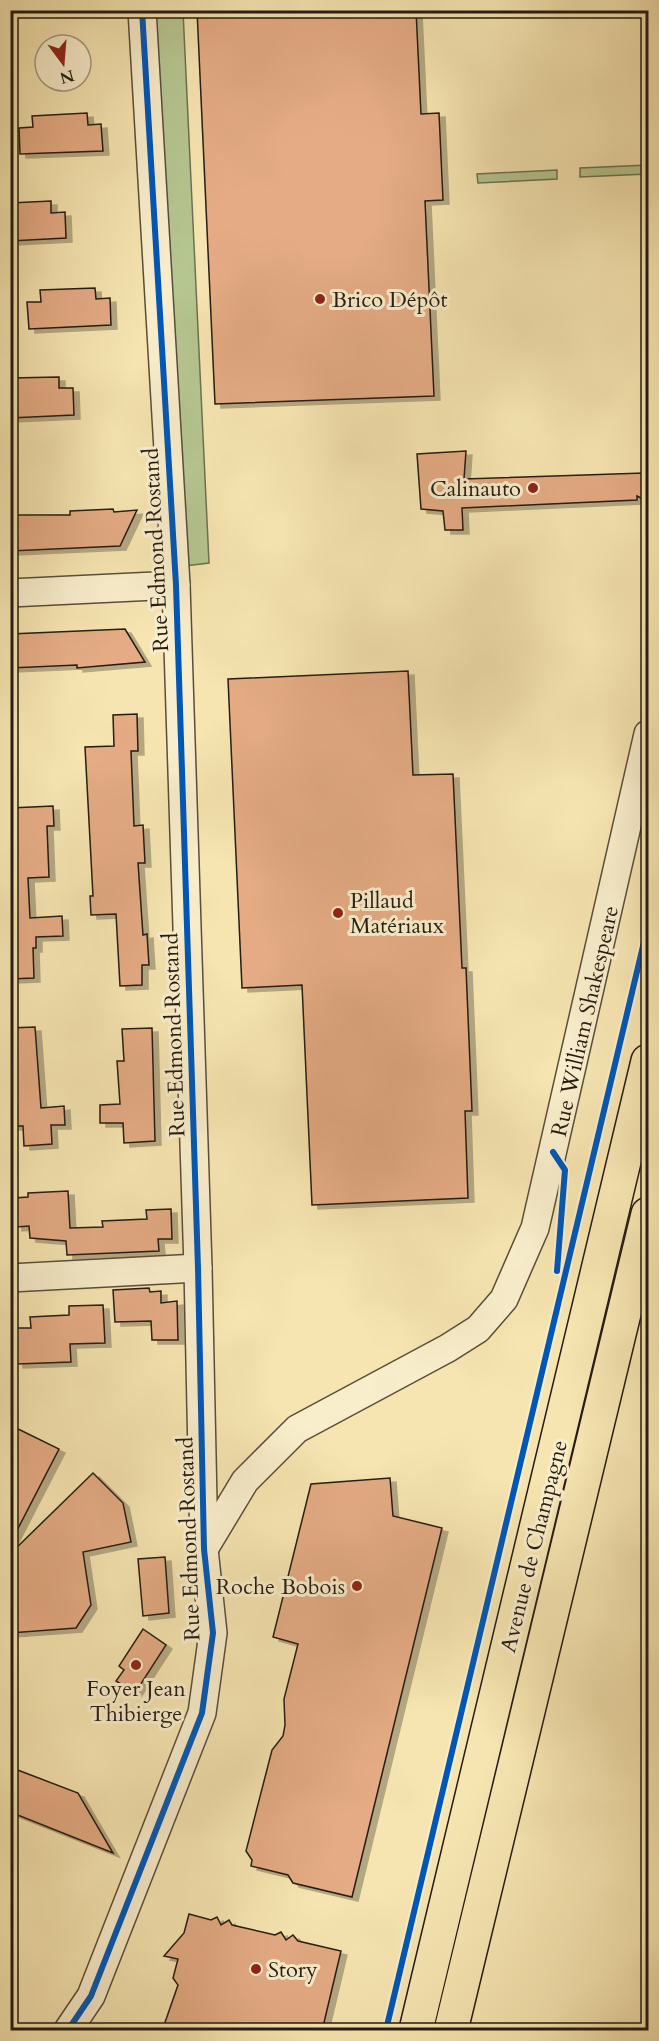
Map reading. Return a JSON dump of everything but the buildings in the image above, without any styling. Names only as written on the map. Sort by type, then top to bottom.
[{"type":"main road","name":"Avenue de Champagne","points":[[416,2031],[648,1061]]},
{"type":"main road","name":"Avenue de Champagne","points":[[451,2031],[648,1214]]},
{"type":"street","name":"Rue Edmond Rostand","points":[[68,2031],[90,1996],[202,1713],[213,1633],[204,1549],[198,1268],[176,585],[142,10]]},
{"type":"street","points":[[10,593],[176,585]]},
{"type":"street","name":"Rue William Shakespeare","points":[[204,1549],[245,1481],[297,1428],[448,1348],[478,1329],[504,1299],[535,1228],[648,734]]},
{"type":"street","points":[[10,1278],[198,1268]]},
{"type":"street","points":[[77,2031],[90,1996]]},
{"type":"green space","points":[[145,11],[183,11],[209,563],[168,568]]},
{"type":"green space","points":[[648,165],[648,174],[580,177],[580,168]]},
{"type":"green space","points":[[557,170],[557,179],[478,183],[477,174]]},
{"type":"cycle path","points":[[68,2030],[91,1996],[202,1713],[213,1633],[204,1549],[198,1268],[176,585],[142,10]]},
{"type":"cycle path","points":[[386,2030],[648,925]]},
{"type":"cycle path","points":[[553,1152],[565,1170],[557,1271]]},
{"type":"place","name":"Brico Dépôt","points":[[320,299]]},
{"type":"place","name":"Calinauto","points":[[533,488]]},
{"type":"place","name":"Pillaud Matériaux","points":[[338,913]]},
{"type":"place","name":"Roche Bobois","points":[[357,1586]]},
{"type":"place","name":"Foyer Jean Thibierge","points":[[136,1665]]},
{"type":"place","name":"Story","points":[[256,1969]]}]
